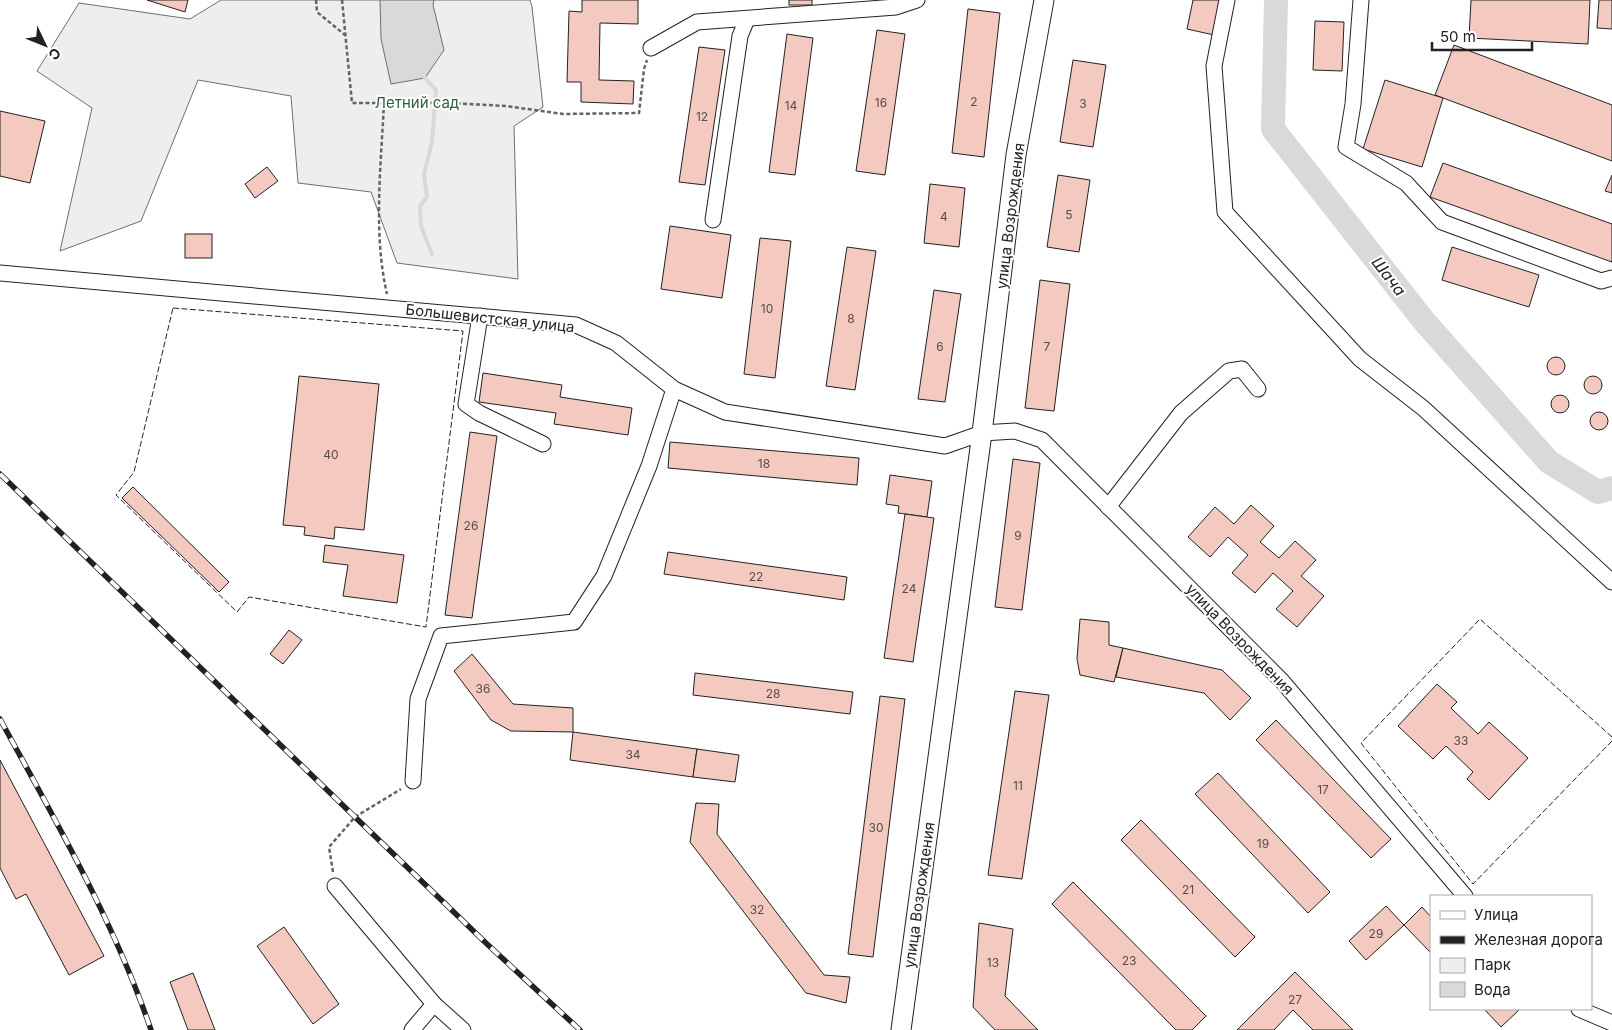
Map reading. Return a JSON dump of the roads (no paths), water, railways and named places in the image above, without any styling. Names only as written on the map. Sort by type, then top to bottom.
[{"type":"main road","name":"улица Возрождения","points":[[901,1030],[982,433],[1016,155],[1044,0]]},
{"type":"street","points":[[651,48],[697,22],[896,7],[917,0]]},
{"type":"street","points":[[1227,0],[1214,66],[1225,212],[1360,359],[1423,408],[1612,582]]},
{"type":"street","points":[[1361,0],[1353,104],[1346,146],[1406,183],[1442,222],[1601,281],[1612,278]]},
{"type":"street","points":[[713,220],[740,36],[747,19]]},
{"type":"street","name":"Большевистская улица","points":[[0,273],[576,325],[616,343],[674,390],[724,412],[945,446],[982,433]]},
{"type":"street","points":[[480,316],[466,404],[479,413],[543,444]]},
{"type":"street","points":[[1108,506],[1181,412],[1229,371],[1242,368],[1258,389]]},
{"type":"street","points":[[413,781],[418,699],[441,636],[574,622],[604,576],[649,466],[674,390]]},
{"type":"street","name":"улица Возрождения","points":[[982,433],[1015,431],[1042,440],[1282,681],[1464,895]]},
{"type":"street","points":[[335,886],[434,1004],[463,1030]]},
{"type":"street","points":[[412,1030],[434,1004]]},
{"type":"street","points":[[1581,1010],[1612,1023]]},
{"type":"water","points":[[380,0],[434,0],[433,5],[444,50],[425,78],[391,84],[381,39]]},
{"type":"waterway","name":"Шача","points":[[1276,0],[1273,129],[1424,321],[1549,462],[1598,492],[1612,488]]},
{"type":"waterway","points":[[425,78],[436,90],[432,142],[424,174],[427,197],[420,206],[421,226],[432,254]]},
{"type":"railway","points":[[0,474],[487,944],[580,1030]]},
{"type":"railway","points":[[0,719],[62,833],[101,910],[120,950],[151,1030]]},
{"type":"park label","name":"Летний сад","points":[[417,102]]}]
